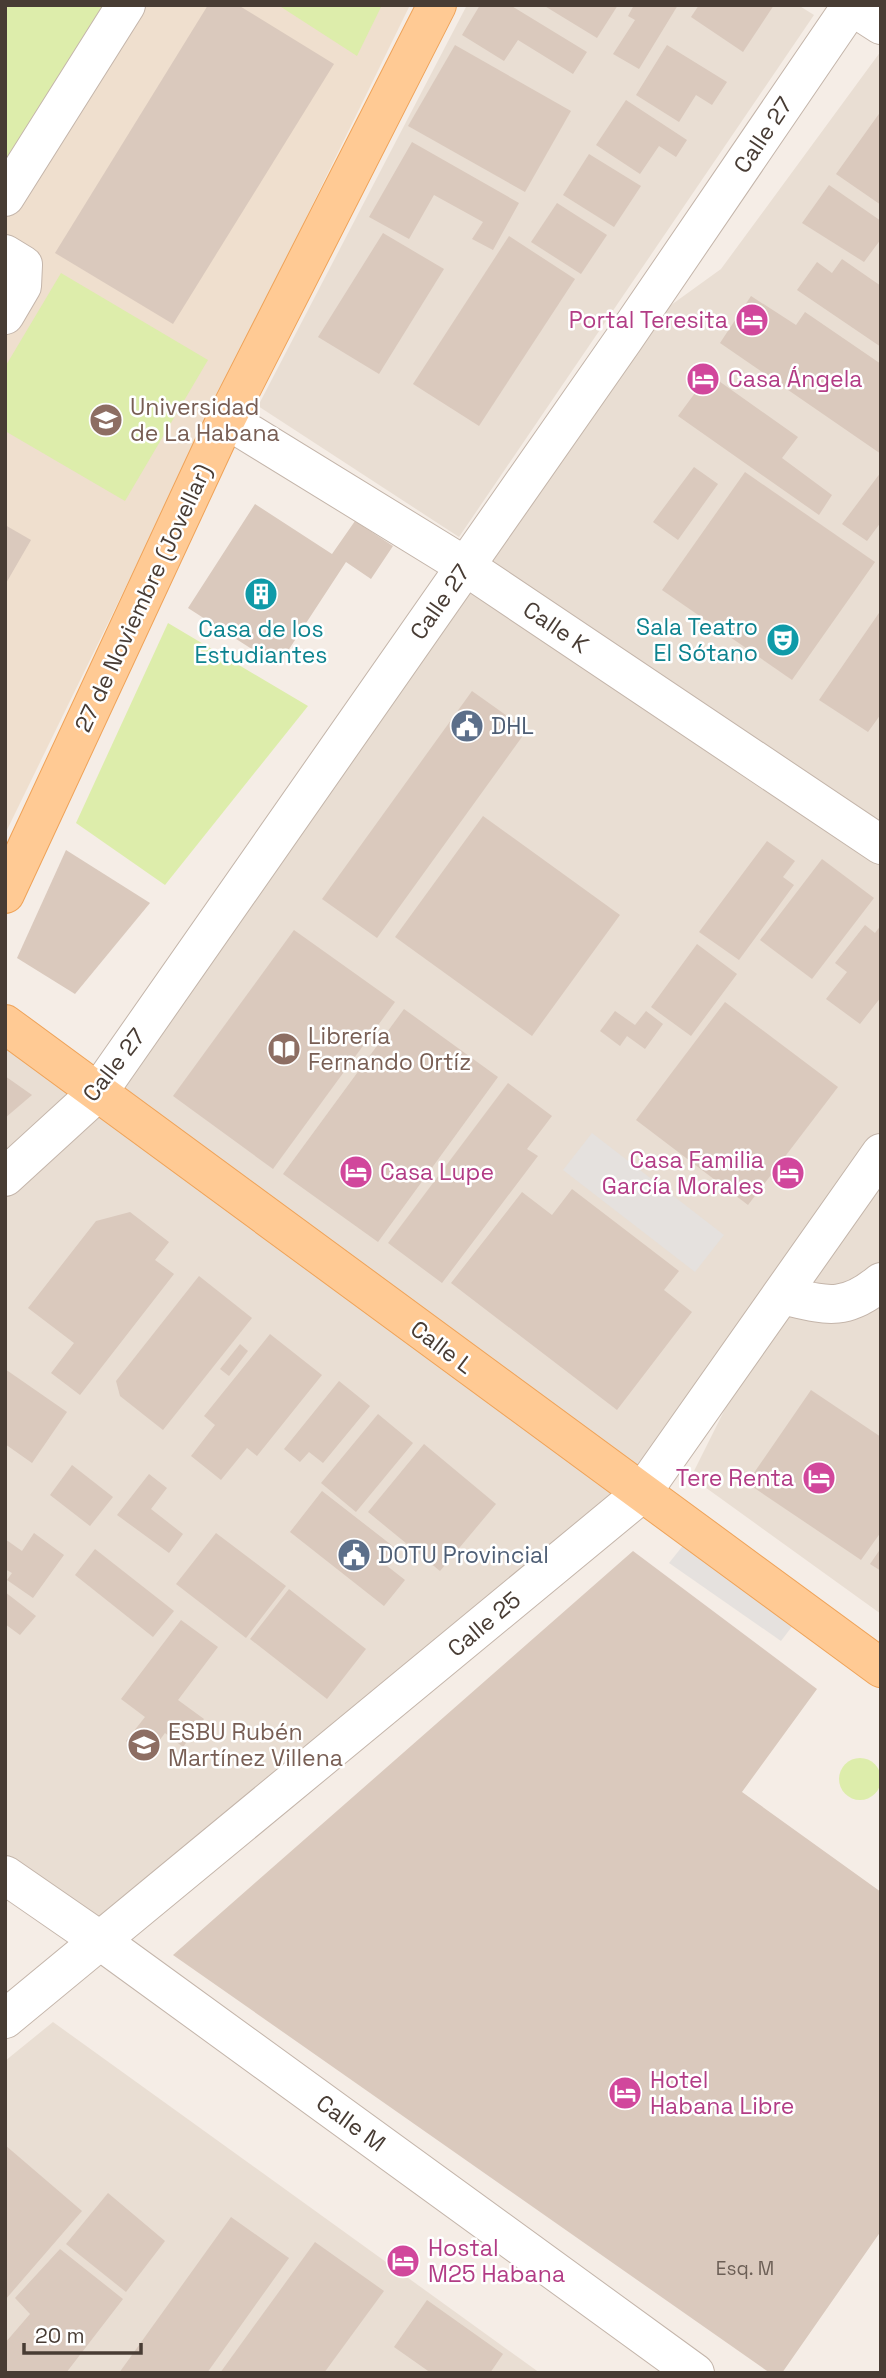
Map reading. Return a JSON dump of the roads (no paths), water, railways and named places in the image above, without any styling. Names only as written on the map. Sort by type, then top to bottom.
[{"type":"main road","name":"27 de Noviembre (Jovellar)","points":[[5,894],[226,419],[437,5]]},
{"type":"main road","name":"Calle L","points":[[5,1024],[881,1668]]},
{"type":"street","points":[[5,197],[126,5]]},
{"type":"street","points":[[851,5],[881,25]]},
{"type":"street","name":"Calle 27","points":[[5,1177],[99,1091],[851,5]]},
{"type":"street","points":[[5,254],[23,265],[22,286],[5,315]]},
{"type":"street","name":"Calle K","points":[[226,419],[465,566],[881,845]]},
{"type":"street","name":"Calle 25","points":[[5,2020],[641,1494],[881,1153]]},
{"type":"street","points":[[782,1294],[829,1306],[855,1301],[881,1282]]},
{"type":"street","name":"Calle M","points":[[5,1875],[102,1941],[695,2373]]},
{"type":"place","name":"Portal Teresita","points":[[752,320]]},
{"type":"place","name":"Casa Ángela","points":[[703,379]]},
{"type":"place","name":"Universidad de La Habana","points":[[106,420]]},
{"type":"place","name":"Casa de los Estudiantes","points":[[261,594]]},
{"type":"place","name":"Sala Teatro El Sótano","points":[[783,640]]},
{"type":"place","name":"DHL","points":[[467,726]]},
{"type":"place","name":"Librería Fernando Ortíz","points":[[284,1049]]},
{"type":"place","name":"Casa Lupe","points":[[356,1172]]},
{"type":"place","name":"Casa Familia García Morales","points":[[788,1173]]},
{"type":"place","name":"Tere Renta","points":[[819,1478]]},
{"type":"place","name":"DOTU Provincial","points":[[354,1555]]},
{"type":"place","name":"ESBU Rubén Martínez Villena","points":[[144,1745]]},
{"type":"place","name":"Hotel Habana Libre","points":[[625,2093]]},
{"type":"place","name":"Hostal M25 Habana","points":[[403,2261]]}]
